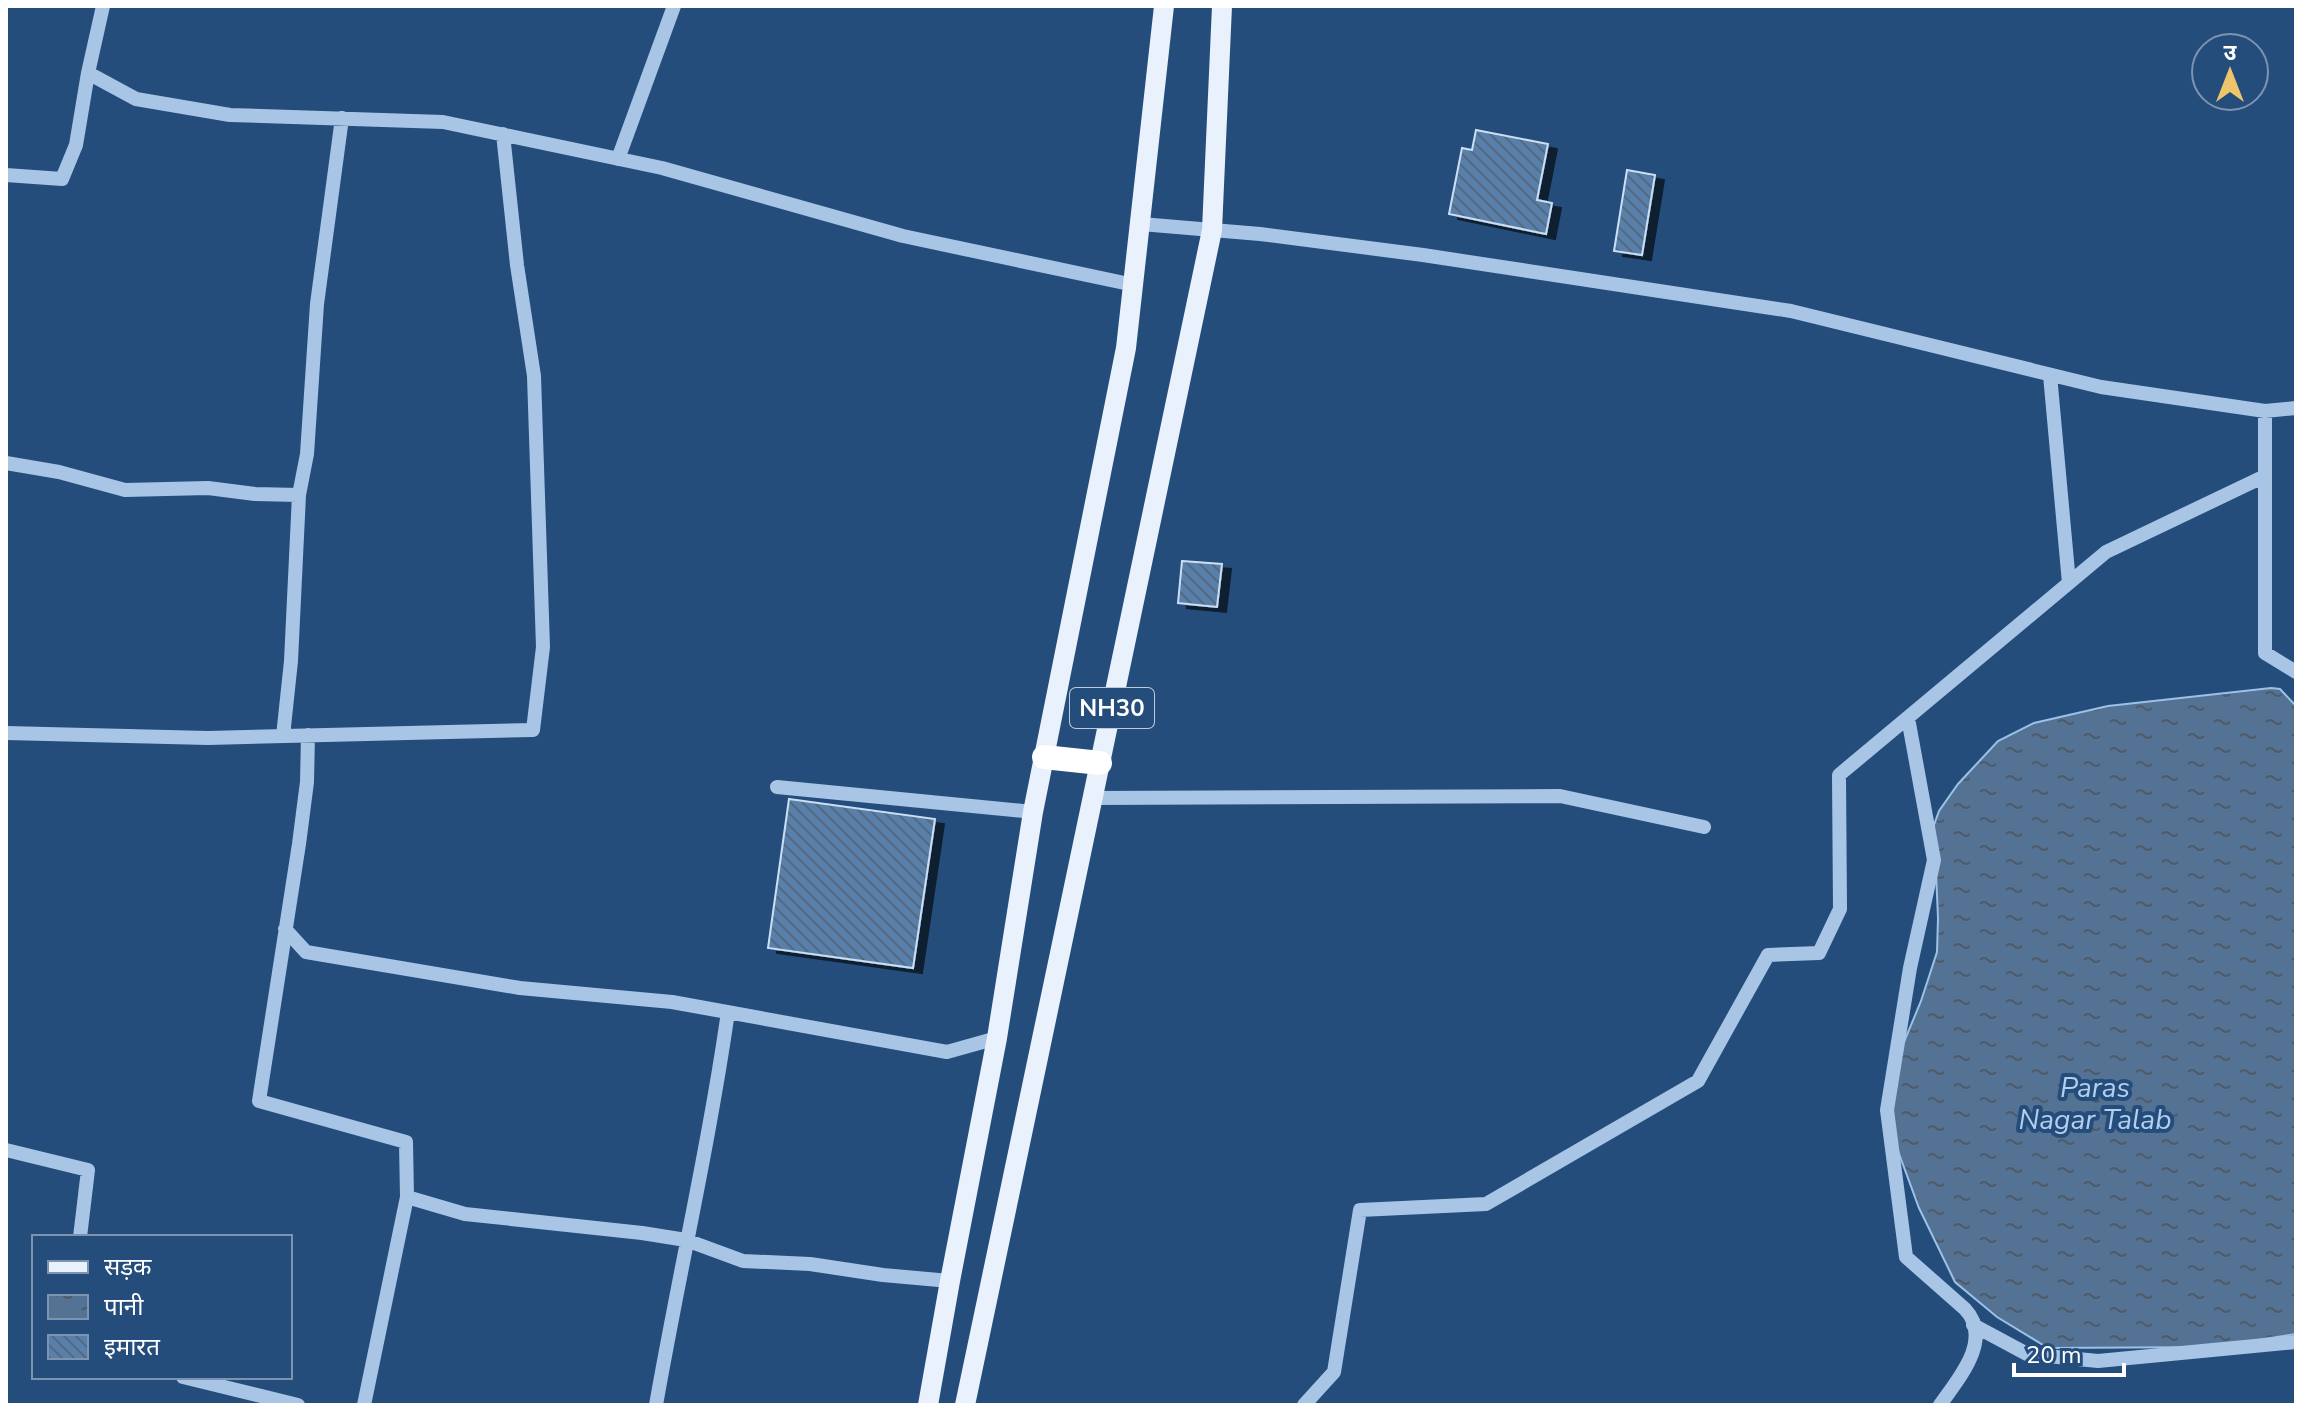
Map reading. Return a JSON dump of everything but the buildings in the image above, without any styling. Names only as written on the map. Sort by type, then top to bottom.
[{"type":"highway","points":[[1044,757],[1100,763]]},
{"type":"main road","name":"NH30","points":[[928,1405],[997,1038],[1033,812],[1126,348],[1164,6]]},
{"type":"main road","name":"NH30","points":[[965,1405],[1212,230],[1222,6]]},
{"type":"street","points":[[618,159],[674,6]]},
{"type":"street","points":[[6,175],[62,179],[76,145],[99,7]]},
{"type":"street","points":[[88,73],[136,99],[230,115],[443,122],[503,134],[662,168],[903,236],[1134,285]]},
{"type":"street","points":[[283,736],[291,661],[299,495],[307,454],[317,304],[342,118]]},
{"type":"street","points":[[6,733],[208,738],[533,730],[543,647],[534,376],[517,265],[503,134]]},
{"type":"street","points":[[1141,224],[1423,255],[1791,311],[2117,390],[2265,411],[2296,408]]},
{"type":"street","points":[[2050,375],[2069,583]]},
{"type":"street","points":[[2265,411],[2265,653],[2296,672]]},
{"type":"street","points":[[6,463],[59,472],[125,490],[208,488],[299,495]]},
{"type":"street","points":[[1304,1405],[1334,1372],[1360,1210],[1486,1204],[1698,1081],[1768,955],[1819,953],[1840,909],[1839,775],[2106,552],[2265,476]]},
{"type":"street","points":[[1908,718],[1934,860],[1910,968],[1887,1110],[1906,1257],[1965,1309],[1973,1325],[1972,1358],[1940,1405]]},
{"type":"street","points":[[308,735],[301,828],[259,1101],[406,1142],[407,1197],[364,1405]]},
{"type":"street","points":[[777,787],[1033,812]]},
{"type":"street","points":[[1093,798],[1560,796],[1704,827]]},
{"type":"street","points":[[285,929],[306,952],[520,988],[672,1002],[947,1052],[997,1038]]},
{"type":"street","points":[[656,1405],[717,1092],[728,1012]]},
{"type":"street","points":[[6,1150],[88,1170],[80,1235]]},
{"type":"street","points":[[407,1197],[465,1214],[686,1240],[743,1261],[810,1264],[950,1281]]},
{"type":"street","points":[[1973,1325],[2027,1354],[2098,1361],[2296,1342]]},
{"type":"street","points":[[191,1379],[298,1405]]},
{"type":"water","name":"Paras Nagar Talab","points":[[2280,689],[2296,706],[2296,1334],[2213,1347],[2048,1348],[1997,1317],[1955,1282],[1919,1208],[1898,1151],[1890,1117],[1894,1066],[1937,952],[1934,825],[1939,811],[1958,784],[1998,741],[2034,723],[2108,706]]}]
